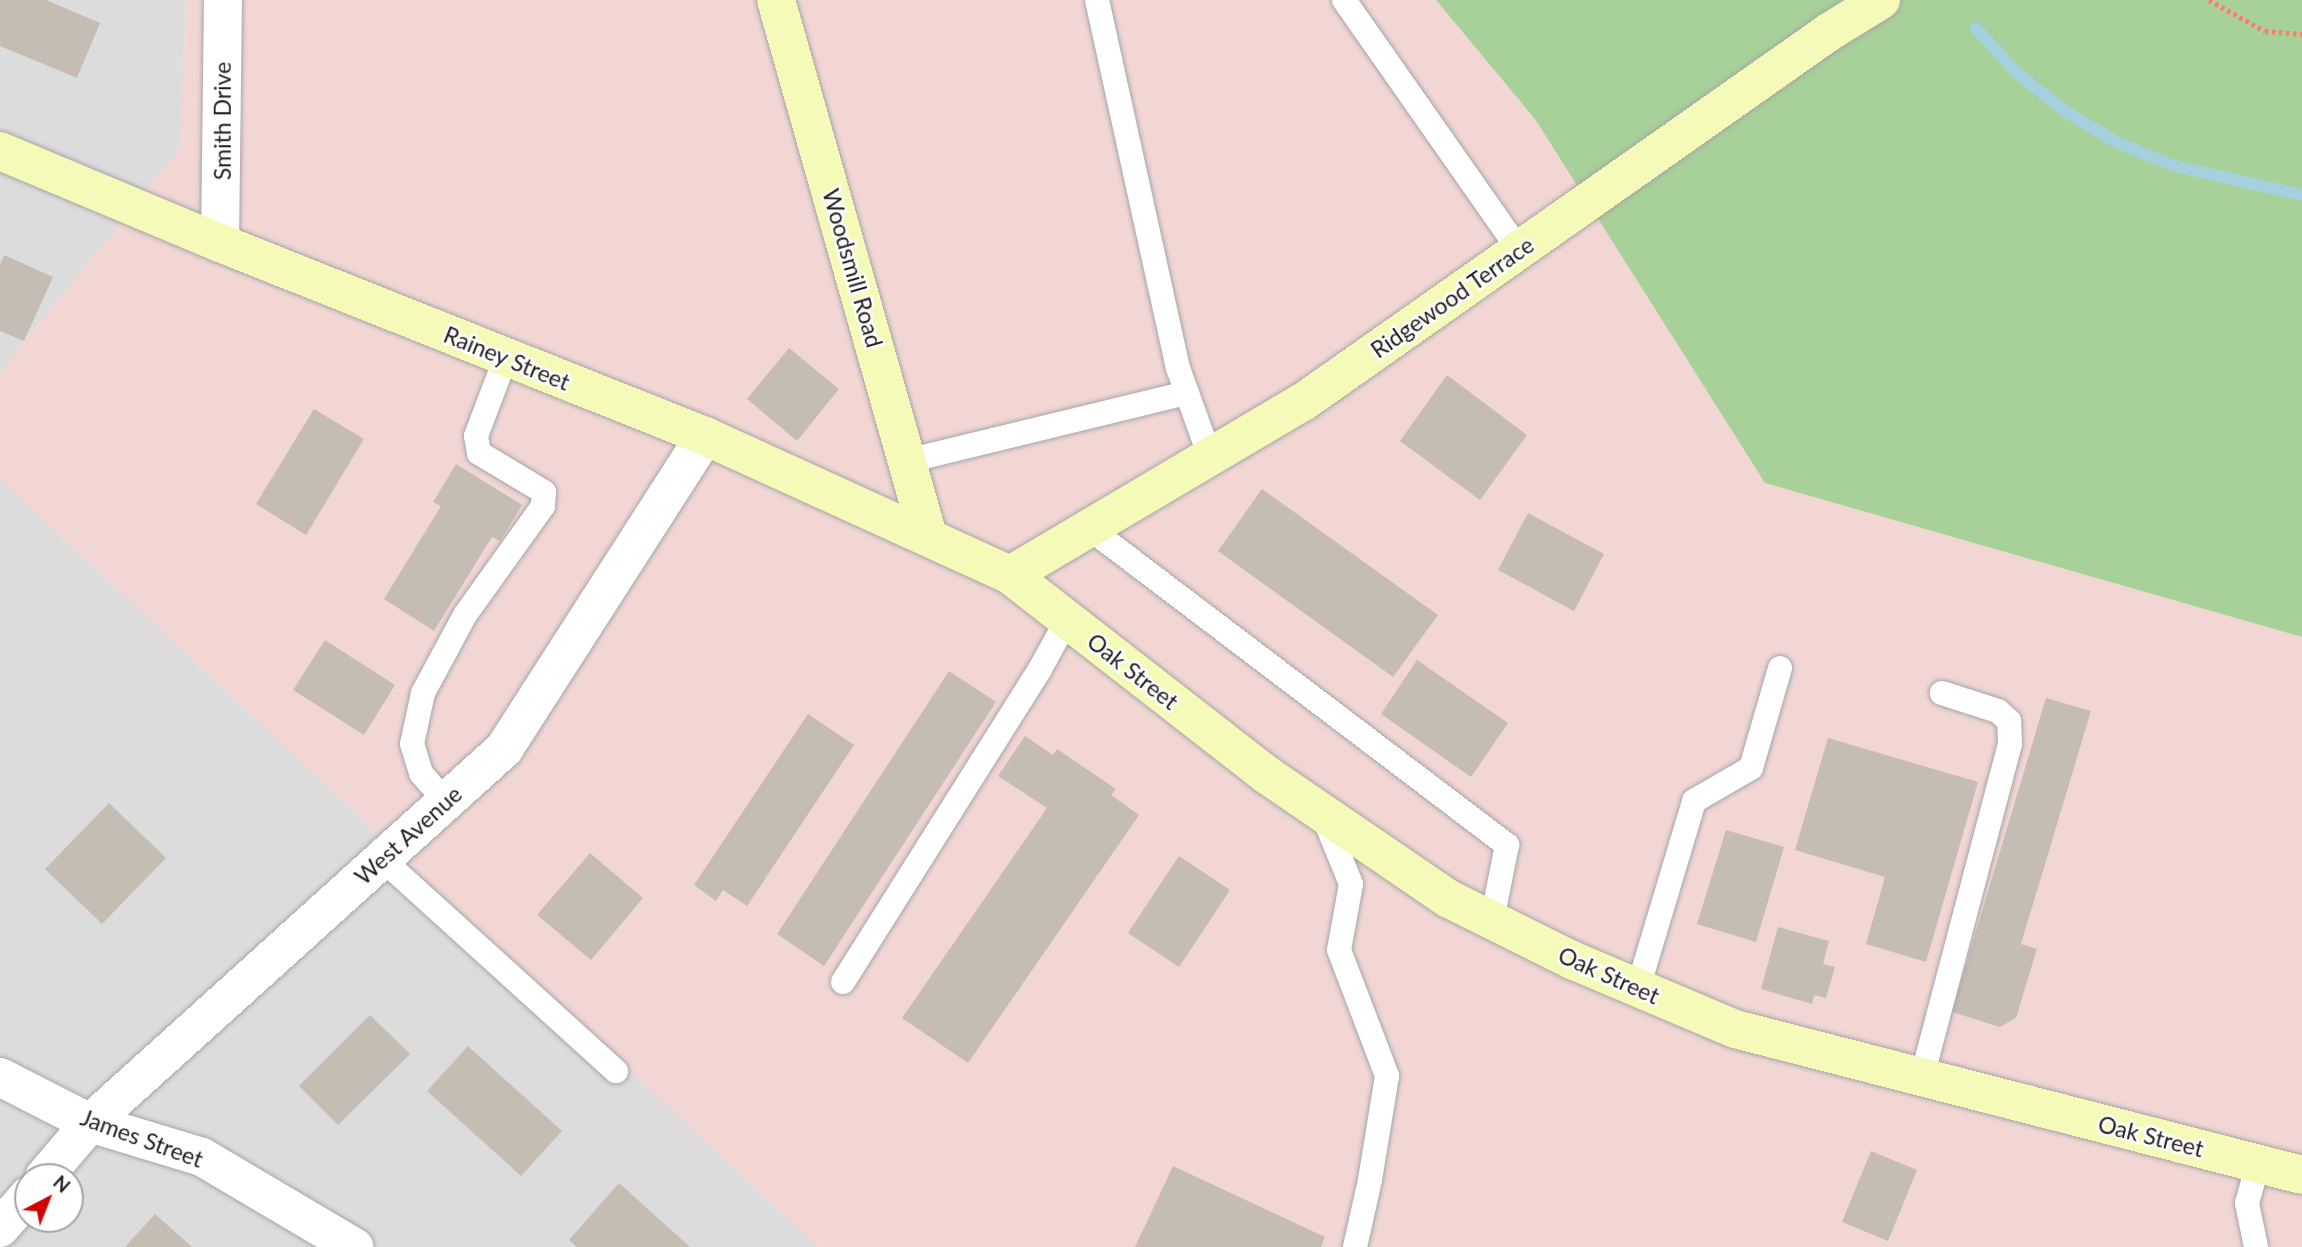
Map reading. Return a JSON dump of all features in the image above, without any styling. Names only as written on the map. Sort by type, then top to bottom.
[{"type":"street","name":"Ridgewood Terrace","points":[[1010,575],[1303,402],[1818,39],[1881,0]]},
{"type":"street","name":"Smith Drive","points":[[219,1],[219,243]]},
{"type":"street","name":"Woodsmill Road","points":[[785,2],[928,536]]},
{"type":"street","name":"Rainey Street","points":[[0,150],[219,243],[705,436],[1010,575]]},
{"type":"street","name":"West Avenue","points":[[56,1163],[90,1123],[504,749],[705,436]]},
{"type":"street","name":"Oak Street","points":[[1010,575],[1267,775],[1450,899],[1638,988],[1735,1029],[2302,1175]]},
{"type":"street","name":"James Street","points":[[0,1077],[90,1123],[202,1157],[354,1247]]},
{"type":"street","points":[[0,1228],[14,1212]]},
{"type":"lane","points":[[1097,0],[1178,368],[1210,457]]},
{"type":"lane","points":[[1344,0],[1519,250]]},
{"type":"lane","points":[[446,802],[421,773],[412,744],[422,693],[465,615],[543,506],[544,492],[479,453],[476,436],[506,357]]},
{"type":"lane","points":[[907,461],[1187,393]]},
{"type":"lane","points":[[1089,528],[1507,845],[1492,920]]},
{"type":"lane","points":[[843,982],[1040,669],[1067,620]]},
{"type":"lane","points":[[1638,988],[1694,801],[1751,768],[1780,668]]},
{"type":"lane","points":[[1923,1077],[2010,744],[2009,721],[1998,711],[1942,693]]},
{"type":"lane","points":[[1322,813],[1351,884],[1339,950],[1387,1076],[1370,1180],[1355,1247]]},
{"type":"lane","points":[[382,859],[616,1070]]},
{"type":"lane","points":[[2256,1247],[2247,1203],[2258,1164]]},
{"type":"path","points":[[2209,0],[2265,31],[2302,34]]},
{"type":"shaded area","points":[[0,0],[186,0],[180,148],[0,372]]},
{"type":"shaded area","points":[[186,0],[1436,0],[1535,119],[1765,483],[2302,637],[2302,1247],[818,1247],[0,479],[0,372],[180,148]]},
{"type":"shaded area","points":[[0,479],[818,1247],[0,1247]]},
{"type":"green space","points":[[1436,0],[2302,0],[2302,637],[1765,483],[1535,119]]},
{"type":"building","points":[[0,0],[46,0],[100,23],[77,78],[0,46]]},
{"type":"building","points":[[4,255],[53,277],[24,341],[0,331],[0,265]]},
{"type":"building","points":[[789,348],[839,389],[797,441],[747,399]]},
{"type":"building","points":[[1447,375],[1527,435],[1480,500],[1400,441]]},
{"type":"building","points":[[314,409],[364,439],[306,535],[256,504]]},
{"type":"building","points":[[456,464],[522,505],[500,541],[492,537],[434,631],[384,599],[441,506],[433,502]]},
{"type":"building","points":[[1262,489],[1438,615],[1393,677],[1218,551]]},
{"type":"building","points":[[1528,513],[1604,554],[1574,611],[1498,570]]},
{"type":"building","points":[[325,640],[395,685],[364,735],[293,690]]},
{"type":"building","points":[[1417,660],[1508,723],[1471,777],[1381,714]]},
{"type":"building","points":[[949,671],[996,702],[824,966],[777,934]]},
{"type":"building","points":[[2046,698],[2091,711],[2021,944],[2037,949],[2016,1018],[2000,1027],[1952,1012]]},
{"type":"building","points":[[808,714],[854,745],[747,906],[723,890],[716,901],[694,885]]},
{"type":"building","points":[[1025,736],[1053,755],[1057,749],[1116,789],[1111,795],[1139,815],[968,1063],[902,1018],[1047,808],[998,776]]},
{"type":"building","points":[[1828,738],[1978,782],[1926,962],[1866,944],[1885,877],[1795,850]]},
{"type":"building","points":[[109,803],[166,858],[102,924],[45,869]]},
{"type":"building","points":[[1726,830],[1784,847],[1756,942],[1697,924]]},
{"type":"building","points":[[590,853],[643,898],[591,960],[537,915]]},
{"type":"building","points":[[1179,856],[1230,890],[1179,967],[1128,933]]},
{"type":"building","points":[[1778,927],[1829,941],[1823,964],[1835,967],[1826,998],[1814,995],[1812,1004],[1761,989]]},
{"type":"building","points":[[370,1015],[410,1054],[338,1125],[299,1086]]},
{"type":"building","points":[[468,1046],[562,1131],[521,1176],[427,1091]]},
{"type":"building","points":[[1871,1151],[1917,1170],[1888,1241],[1842,1222]]},
{"type":"building","points":[[1173,1166],[1325,1237],[1321,1247],[1135,1247]]},
{"type":"building","points":[[619,1183],[690,1247],[577,1247],[569,1240]]},
{"type":"building","points":[[155,1214],[192,1247],[125,1247]]},
{"type":"waterway","points":[[1976,28],[2017,73],[2066,112],[2118,143],[2175,166],[2302,195]]}]
